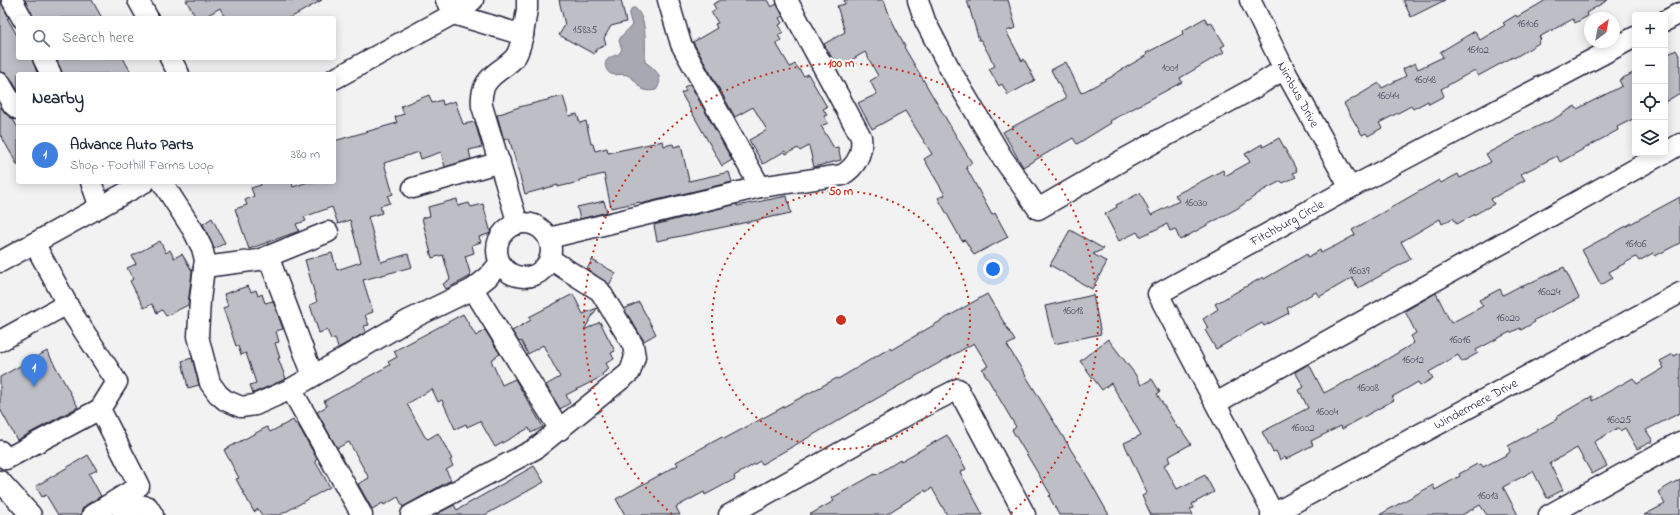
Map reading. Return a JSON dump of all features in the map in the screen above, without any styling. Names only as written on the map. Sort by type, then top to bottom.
[{"type":"street","points":[[12,0],[21,16]]},
{"type":"street","points":[[138,0],[147,16]]},
{"type":"street","points":[[336,78],[449,7],[473,0]]},
{"type":"street","points":[[518,224],[482,106],[481,95],[484,85],[491,77],[512,61],[517,54],[527,10],[527,0]]},
{"type":"street","points":[[668,0],[681,44],[760,188]]},
{"type":"street","points":[[549,238],[760,188],[842,175],[851,170],[862,148],[861,137],[787,0]]},
{"type":"street","points":[[918,0],[925,21],[951,71],[1002,157],[1038,209],[1139,151],[1254,88],[1284,69]]},
{"type":"street","name":"Nimbus Drive","points":[[1250,0],[1284,69],[1350,188]]},
{"type":"street","points":[[449,7],[522,36]]},
{"type":"street","points":[[1668,19],[1680,13]]},
{"type":"street","name":"Fitchburg Circle","points":[[1273,514],[1158,294],[1350,188],[1632,39]]},
{"type":"street","points":[[44,60],[50,72]]},
{"type":"street","points":[[171,60],[178,72]]},
{"type":"street","points":[[0,83],[16,107]]},
{"type":"street","points":[[1668,151],[1680,144]]},
{"type":"street","points":[[1216,403],[1660,156]]},
{"type":"street","points":[[413,188],[500,162]]},
{"type":"street","points":[[92,184],[100,206]]},
{"type":"street","points":[[0,262],[141,184]]},
{"type":"street","points":[[163,184],[200,241],[205,260],[200,300],[198,336],[199,345],[213,389],[225,400],[241,407],[255,405],[291,389],[409,320],[473,288],[488,277],[500,263]]},
{"type":"street","points":[[527,223],[536,226],[549,238],[552,252],[550,259],[546,267],[539,274],[531,277],[522,278],[513,276],[505,271],[497,255],[499,239],[510,227],[518,224],[527,223]]},
{"type":"street","points":[[204,267],[259,260],[328,232]]},
{"type":"street","points":[[0,451],[6,459],[100,409],[117,382],[67,304],[34,243]]},
{"type":"street","points":[[268,256],[313,376]]},
{"type":"street","points":[[411,515],[535,450],[630,372],[635,357],[633,345],[600,291],[550,259]]},
{"type":"street","points":[[473,288],[560,430]]},
{"type":"street","name":"Windermere Drive","points":[[1273,514],[1680,293]]},
{"type":"street","points":[[0,341],[67,304]]},
{"type":"street","points":[[729,515],[958,388],[1025,515]]},
{"type":"street","points":[[291,389],[362,515]]},
{"type":"street","points":[[92,515],[139,486],[100,409]]},
{"type":"street","points":[[1549,515],[1680,442]]},
{"type":"street","points":[[0,481],[31,515]]},
{"type":"street","points":[[123,515],[140,505],[148,507],[153,515]]},
{"type":"shaded area","points":[[632,8],[635,8],[642,19],[645,33],[645,62],[656,71],[660,82],[656,90],[650,91],[642,89],[635,80],[625,74],[611,74],[605,64],[608,59],[619,54],[622,49],[619,41],[621,36],[632,25],[629,15]]},
{"type":"building","points":[[0,0],[9,18],[7,18],[16,34],[16,60],[33,60],[37,72],[16,72],[16,88],[10,77],[5,73],[0,72]]},
{"type":"building","points":[[25,0],[92,0],[101,16],[32,16]]},
{"type":"building","points":[[186,0],[322,0],[294,16],[224,16],[220,8],[206,16],[195,16]]},
{"type":"building","points":[[559,0],[621,0],[626,22],[611,26],[604,38],[606,45],[597,49],[594,54],[559,35],[565,25]]},
{"type":"building","points":[[721,0],[767,0],[771,7],[777,4],[783,16],[779,18],[782,23],[779,25],[783,32],[778,35],[781,40],[776,43],[790,67],[795,64],[804,76],[808,74],[827,107],[823,109],[827,115],[824,116],[828,123],[821,126],[834,148],[838,147],[841,160],[814,167],[809,146],[800,151],[798,148],[786,154],[785,151],[763,164],[749,140],[767,130],[753,107],[735,117],[693,42],[717,28],[715,24],[718,23],[711,12],[716,9],[713,4]]},
{"type":"building","points":[[844,0],[884,0],[890,17],[905,46],[904,47],[972,163],[966,167],[992,215],[995,213],[1008,237],[974,255],[965,240],[962,241],[938,198],[945,195],[924,159],[932,154],[905,111],[872,129],[858,103],[877,94],[870,81],[878,76],[865,52],[838,68],[824,44],[845,32],[837,6],[845,4]]},
{"type":"building","points":[[967,0],[1008,0],[1016,28],[1006,31],[1022,61],[1024,59],[1035,80],[1008,95],[1002,84],[999,86],[989,69],[995,66],[981,40],[979,40]]},
{"type":"building","points":[[1403,0],[1445,0],[1411,17]]},
{"type":"building","points":[[1546,0],[1608,0],[1588,12],[1584,12],[1584,18],[1575,23],[1573,19],[1539,37],[1541,39],[1538,41],[1539,43],[1514,58],[1513,57],[1478,76],[1475,70],[1441,89],[1444,96],[1429,104],[1428,101],[1413,109],[1411,106],[1379,123],[1382,128],[1368,136],[1366,133],[1362,135],[1344,104],[1379,83],[1382,88],[1406,76],[1403,69],[1415,63],[1418,69],[1443,57],[1440,52],[1475,31],[1480,40],[1505,25],[1503,23],[1516,15],[1517,17]]},
{"type":"building","points":[[1205,18],[1208,24],[1211,22],[1225,45],[1221,47],[1224,52],[1180,78],[1182,82],[1110,121],[1111,123],[1077,144],[1073,138],[1023,167],[1003,132],[1066,98],[1051,70],[1066,62],[1081,93],[1113,76],[1147,55],[1146,53],[1183,34],[1182,31]]},
{"type":"building","points":[[1676,50],[1680,57],[1680,93],[1668,100],[1668,84],[1668,54]]},
{"type":"building","points":[[57,60],[124,60],[131,72],[61,72]]},
{"type":"building","points":[[1632,74],[1632,120],[1617,127],[1618,130],[1560,162],[1557,156],[1521,174],[1525,180],[1491,199],[1494,204],[1457,224],[1453,218],[1442,224],[1440,219],[1401,242],[1411,259],[1358,288],[1352,278],[1319,297],[1316,292],[1287,308],[1289,313],[1264,326],[1262,323],[1216,349],[1205,330],[1208,328],[1203,319],[1218,309],[1215,304],[1263,277],[1264,279],[1307,254],[1308,257],[1320,250],[1321,253],[1337,245],[1355,235],[1352,230],[1439,180],[1441,183],[1458,174],[1460,178],[1491,162],[1486,154],[1516,138],[1515,137],[1554,119],[1575,106],[1577,109],[1622,86],[1619,80]]},
{"type":"building","points":[[690,84],[732,160],[722,166],[681,93],[686,91],[684,87]]},
{"type":"building","points":[[429,95],[432,103],[442,100],[443,105],[455,101],[463,124],[475,122],[482,147],[469,150],[471,159],[445,167],[441,152],[421,159],[419,152],[384,163],[393,194],[388,196],[390,203],[380,206],[382,213],[368,217],[381,262],[408,254],[412,267],[363,280],[373,312],[365,315],[369,325],[364,326],[366,332],[338,348],[335,338],[331,339],[327,330],[319,333],[310,305],[317,302],[305,260],[332,253],[337,270],[361,262],[350,220],[338,224],[332,207],[304,217],[306,221],[296,224],[299,231],[249,249],[235,209],[247,205],[245,200],[254,196],[251,188],[261,184],[292,184],[293,187],[302,184],[336,184],[336,140],[397,123],[395,117],[404,114],[401,106]]},
{"type":"building","points":[[563,96],[569,116],[577,114],[580,123],[586,121],[591,144],[593,144],[595,151],[607,148],[608,153],[663,141],[664,146],[673,144],[674,147],[681,145],[689,181],[729,172],[732,182],[640,204],[640,202],[611,208],[604,174],[579,180],[579,182],[558,187],[558,185],[525,194],[509,138],[504,140],[497,115],[519,107]]},
{"type":"building","points":[[0,106],[6,114],[13,119],[16,124],[16,162],[0,134]]},
{"type":"building","points":[[1279,138],[1297,171],[1293,173],[1296,177],[1283,183],[1281,181],[1262,191],[1238,208],[1180,240],[1175,229],[1170,231],[1167,224],[1140,237],[1137,232],[1119,241],[1105,214],[1117,207],[1116,205],[1140,193],[1151,215],[1179,201],[1175,195],[1223,170],[1225,176],[1250,162],[1245,154],[1262,144],[1263,147]]},
{"type":"building","points":[[787,196],[791,213],[657,241],[654,225],[737,204],[737,206]]},
{"type":"building","points":[[1680,197],[1680,243],[1655,256],[1653,253],[1639,261],[1636,257],[1609,272],[1613,278],[1601,285],[1582,250]]},
{"type":"building","points":[[457,199],[458,206],[469,203],[471,207],[483,204],[491,233],[479,237],[481,242],[472,245],[474,253],[465,256],[471,276],[446,289],[443,284],[450,279],[443,255],[432,258],[422,218],[430,216],[428,207]]},
{"type":"building","points":[[604,201],[607,212],[580,219],[577,207]]},
{"type":"building","points":[[212,218],[225,243],[214,249],[203,224]]},
{"type":"building","points":[[1070,230],[1104,249],[1093,254],[1107,262],[1092,289],[1050,265]]},
{"type":"building","points":[[160,241],[166,253],[170,250],[174,258],[182,254],[192,271],[188,305],[166,316],[162,310],[157,313],[152,304],[144,308],[130,281],[133,279],[127,268],[136,264],[132,256]]},
{"type":"building","points":[[592,260],[616,273],[609,285],[587,269]]},
{"type":"building","points":[[1564,267],[1579,298],[1534,320],[1535,322],[1521,330],[1520,328],[1510,332],[1476,350],[1478,353],[1462,362],[1458,355],[1429,372],[1433,378],[1420,386],[1418,382],[1392,397],[1394,400],[1342,429],[1341,426],[1311,441],[1313,445],[1286,459],[1285,457],[1280,460],[1276,451],[1273,452],[1262,432],[1308,408],[1299,390],[1304,387],[1295,372],[1309,364],[1324,393],[1369,370],[1414,343],[1411,336],[1416,333],[1405,311],[1436,293],[1451,323],[1483,306],[1479,300],[1500,289],[1503,295]]},
{"type":"building","points":[[248,286],[251,292],[256,290],[258,296],[262,294],[265,303],[273,301],[283,329],[276,331],[279,342],[275,343],[280,358],[278,358],[286,379],[253,393],[250,385],[256,383],[246,353],[241,355],[238,346],[236,346],[223,308],[228,306],[224,294]]},
{"type":"building","points":[[573,294],[583,314],[597,308],[584,330],[600,322],[615,351],[611,353],[614,359],[606,363],[609,369],[602,374],[603,376],[566,395],[570,403],[560,409],[546,385],[560,377],[543,345],[528,354],[521,341],[519,342],[512,331],[531,320],[529,317]]},
{"type":"building","points":[[987,294],[1015,341],[1007,345],[1087,476],[1109,515],[1059,515],[1049,496],[1051,495],[1012,430],[1016,427],[982,369],[988,366],[974,343],[762,464],[760,461],[734,476],[735,479],[705,495],[704,492],[676,507],[680,515],[625,515],[616,499],[678,465],[676,462],[722,437],[724,439],[837,378],[838,379]]},
{"type":"building","points":[[1093,295],[1101,334],[1054,344],[1045,306]]},
{"type":"building","points":[[639,302],[656,334],[644,341],[624,309]]},
{"type":"building","points":[[463,314],[476,336],[485,330],[500,354],[491,360],[502,385],[515,379],[543,427],[531,433],[529,428],[495,447],[480,421],[467,427],[466,424],[455,429],[442,400],[438,402],[432,389],[407,404],[425,437],[428,439],[438,433],[452,459],[450,460],[453,466],[446,470],[451,480],[403,507],[398,497],[384,505],[383,503],[372,509],[358,484],[369,478],[349,442],[337,448],[317,412],[327,406],[324,401],[390,365],[388,362],[397,357],[394,351]]},
{"type":"building","points":[[1108,339],[1135,374],[1141,385],[1152,379],[1160,392],[1157,394],[1178,429],[1180,428],[1191,444],[1168,457],[1170,462],[1164,465],[1177,489],[1205,475],[1214,492],[1192,504],[1194,508],[1190,509],[1193,515],[1151,515],[1142,496],[1147,493],[1124,443],[1141,435],[1111,383],[1102,390],[1080,361]]},
{"type":"building","points":[[47,351],[78,407],[17,440],[0,409],[0,377]]},
{"type":"building","points":[[1680,353],[1680,413],[1646,430],[1653,441],[1637,449],[1625,428],[1620,431],[1618,428],[1594,442],[1607,466],[1592,474],[1577,448],[1550,463],[1563,490],[1547,498],[1533,471],[1503,487],[1518,515],[1487,515],[1480,505],[1462,515],[1379,515],[1433,485],[1435,490],[1460,476],[1459,474],[1477,464],[1481,464],[1483,467],[1508,454],[1510,451],[1508,446],[1557,419],[1556,417],[1592,396],[1592,401],[1633,378],[1637,384],[1664,368],[1660,361],[1673,354],[1674,356]]},
{"type":"building","points":[[192,358],[199,385],[188,388],[182,361]]},
{"type":"building","points":[[293,420],[295,424],[297,423],[317,459],[315,461],[330,487],[280,515],[262,515],[258,509],[254,512],[236,479],[239,478],[224,450],[267,427],[270,432]]},
{"type":"building","points":[[947,435],[966,469],[960,472],[983,515],[947,515],[932,488],[926,492],[925,490],[885,515],[809,515],[834,501],[832,498]]},
{"type":"building","points":[[88,455],[97,470],[89,474],[101,496],[86,505],[82,510],[81,515],[58,515],[46,495],[42,497],[36,486]]},
{"type":"building","points":[[534,466],[544,482],[485,515],[435,515],[454,505],[457,510]]},
{"type":"building","points":[[1680,479],[1680,515],[1644,515],[1665,504],[1658,492]]},
{"type":"place","name":"Advance Auto Parts","points":[[34,387]]}]
